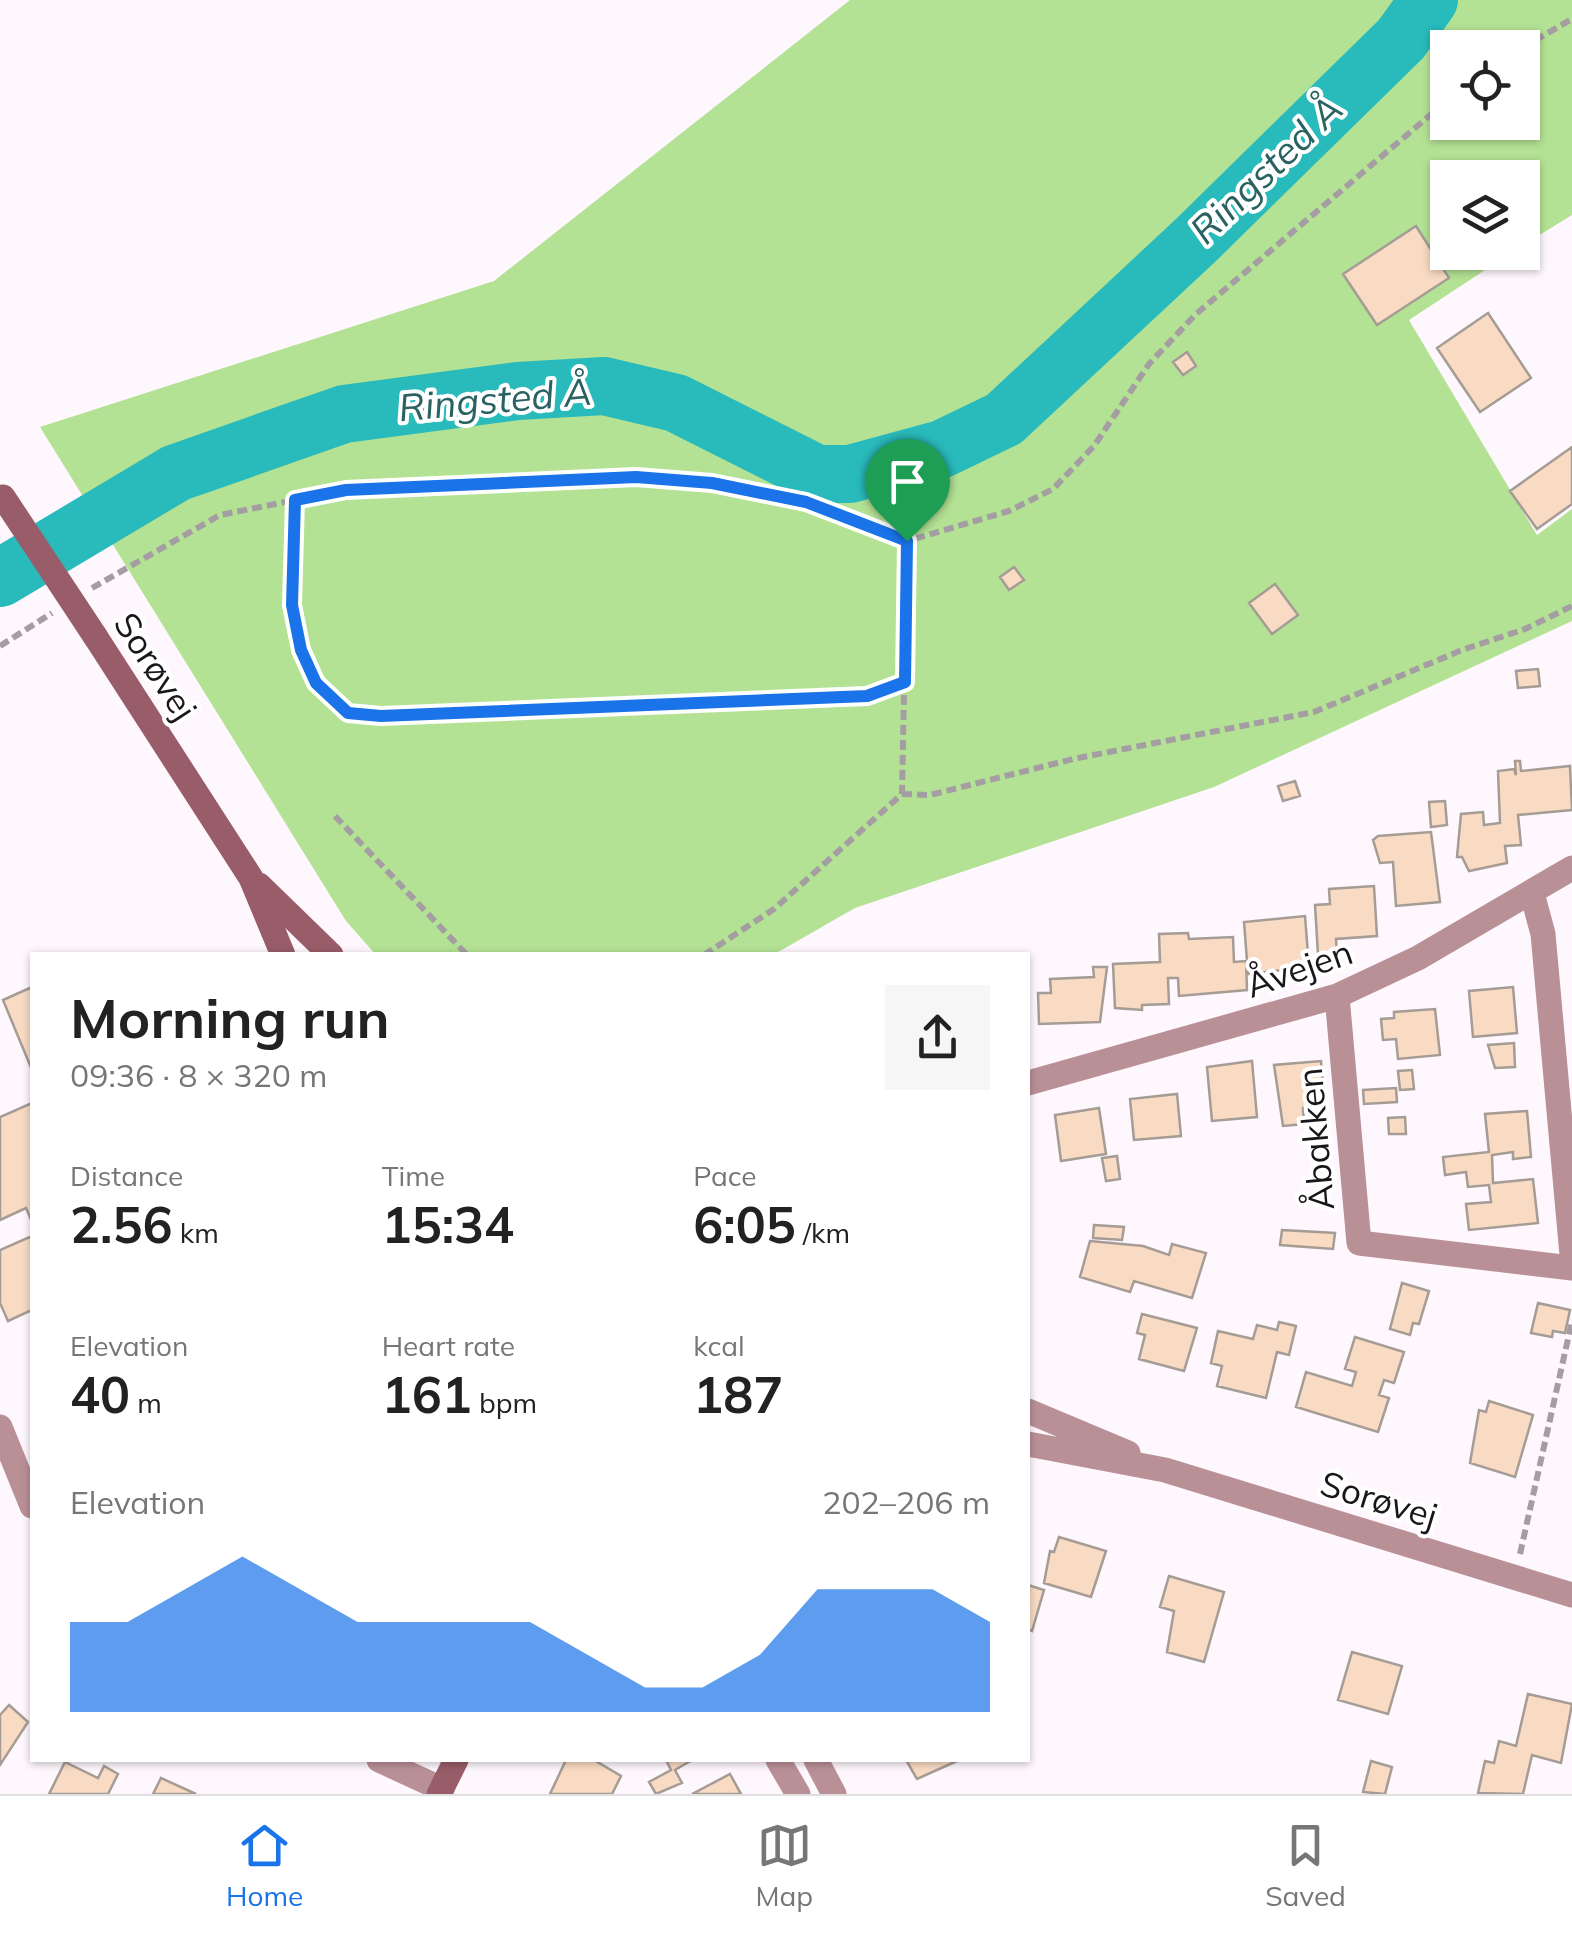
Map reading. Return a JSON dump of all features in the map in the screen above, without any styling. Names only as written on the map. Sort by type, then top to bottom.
[{"type":"main road","name":"Sorøvej","points":[[1,495],[252,878],[282,952]]},
{"type":"main road","name":"Sorøvej","points":[[252,878],[327,952]]},
{"type":"main road","points":[[441,1792],[455,1762]]},
{"type":"street","name":"Åvejen","points":[[1030,1082],[1337,996],[1418,958],[1572,868]]},
{"type":"street","points":[[1532,893],[1543,934],[1572,1255]]},
{"type":"street","name":"Åbakken","points":[[1337,996],[1360,1243],[1572,1268]]},
{"type":"street","name":"Sorøvej","points":[[1030,1412],[1165,1470],[1572,1595]]},
{"type":"street","points":[[0,1427],[30,1501]]},
{"type":"street","name":"Sorøvej","points":[[1030,1444],[1165,1470]]},
{"type":"street","points":[[382,1762],[441,1792]]},
{"type":"street","points":[[779,1762],[798,1794]]},
{"type":"street","points":[[817,1762],[834,1794]]},
{"type":"path","points":[[1540,38],[1572,19]]},
{"type":"path","points":[[77,598],[220,515],[346,490],[636,477],[712,483],[806,502],[907,541],[1009,511],[1053,488],[1094,446],[1150,364],[1196,314],[1430,115]]},
{"type":"path","points":[[295,500],[292,605],[301,650],[316,683],[348,713],[381,716],[867,696],[905,682]]},
{"type":"path","points":[[902,794],[907,541]]},
{"type":"path","points":[[709,952],[774,909],[902,794],[930,795],[1073,759],[1314,712],[1462,650],[1526,629],[1572,606]]},
{"type":"path","points":[[0,646],[62,607]]},
{"type":"path","points":[[334,816],[464,952]]},
{"type":"path","points":[[1515,1578],[1572,1322]]},
{"type":"green space","points":[[850,0],[1572,0],[1572,215],[1540,235],[1540,160],[1430,160],[1430,270],[1485,270],[1409,320],[1537,535],[1572,509],[1572,621],[1214,787],[855,908],[778,952],[373,952],[346,921],[40,427],[494,281]]},
{"type":"building","points":[[1416,226],[1430,248],[1430,270],[1444,270],[1449,278],[1377,325],[1343,274]]},
{"type":"building","points":[[1488,313],[1531,378],[1480,412],[1437,348]]},
{"type":"building","points":[[1187,352],[1196,366],[1183,375],[1173,362]]},
{"type":"building","points":[[1572,447],[1572,504],[1537,529],[1510,491]]},
{"type":"building","points":[[1014,567],[1024,580],[1009,590],[1000,577]]},
{"type":"building","points":[[1275,584],[1298,615],[1272,634],[1249,603]]},
{"type":"building","points":[[1538,669],[1540,686],[1518,688],[1516,671]]},
{"type":"building","points":[[1515,761],[1520,761],[1521,771],[1570,766],[1572,810],[1518,815],[1521,845],[1505,846],[1507,863],[1469,871],[1462,857],[1457,857],[1461,814],[1483,812],[1484,825],[1500,823],[1498,771],[1514,769],[1516,775]]},
{"type":"building","points":[[1295,781],[1300,796],[1283,801],[1278,786]]},
{"type":"building","points":[[1445,801],[1447,825],[1431,827],[1429,802]]},
{"type":"building","points":[[1431,832],[1440,902],[1396,906],[1393,862],[1380,863],[1373,840],[1378,836]]},
{"type":"building","points":[[1374,886],[1377,936],[1336,939],[1337,954],[1318,955],[1315,905],[1330,904],[1329,889]]},
{"type":"building","points":[[1305,916],[1309,967],[1248,974],[1244,922]]},
{"type":"building","points":[[1188,933],[1189,939],[1233,937],[1234,962],[1246,961],[1247,990],[1179,996],[1178,978],[1168,978],[1169,1004],[1142,1005],[1142,1010],[1115,1008],[1113,964],[1160,962],[1159,934]]},
{"type":"building","points":[[1093,967],[1107,967],[1100,1022],[1039,1024],[1038,993],[1051,993],[1050,979],[1094,977]]},
{"type":"building","points":[[1513,987],[1517,1033],[1473,1037],[1469,991]]},
{"type":"building","points":[[30,988],[30,1065],[3,1000]]},
{"type":"building","points":[[1435,1009],[1440,1055],[1398,1059],[1396,1039],[1383,1040],[1381,1019],[1394,1018],[1394,1012]]},
{"type":"building","points":[[1514,1043],[1515,1067],[1495,1068],[1488,1045]]},
{"type":"building","points":[[1252,1061],[1257,1117],[1212,1121],[1207,1067]]},
{"type":"building","points":[[1321,1061],[1325,1106],[1303,1108],[1304,1124],[1283,1126],[1274,1065]]},
{"type":"building","points":[[1412,1070],[1414,1089],[1400,1090],[1398,1071]]},
{"type":"building","points":[[1396,1088],[1397,1102],[1364,1104],[1363,1090]]},
{"type":"building","points":[[1177,1094],[1181,1136],[1134,1140],[1130,1099]]},
{"type":"building","points":[[30,1104],[30,1217],[26,1208],[0,1220],[0,1117]]},
{"type":"building","points":[[1099,1108],[1106,1154],[1061,1161],[1055,1115]]},
{"type":"building","points":[[1527,1111],[1531,1157],[1513,1159],[1513,1152],[1492,1155],[1493,1183],[1533,1179],[1538,1223],[1469,1230],[1466,1204],[1491,1202],[1489,1185],[1468,1187],[1466,1172],[1445,1175],[1443,1157],[1489,1152],[1485,1114]]},
{"type":"building","points":[[1405,1117],[1406,1134],[1389,1134],[1388,1118]]},
{"type":"building","points":[[1117,1156],[1120,1179],[1106,1181],[1102,1158]]},
{"type":"building","points":[[1094,1225],[1124,1227],[1122,1240],[1093,1238]]},
{"type":"building","points":[[1282,1230],[1335,1233],[1333,1249],[1280,1245]]},
{"type":"building","points":[[30,1237],[30,1311],[8,1321],[0,1303],[0,1250]]},
{"type":"building","points":[[1090,1241],[1143,1246],[1169,1255],[1172,1244],[1206,1253],[1192,1298],[1134,1281],[1130,1292],[1080,1277]]},
{"type":"building","points":[[1402,1283],[1429,1291],[1419,1324],[1413,1323],[1410,1335],[1390,1329]]},
{"type":"building","points":[[1538,1303],[1570,1310],[1565,1333],[1553,1331],[1552,1337],[1531,1333]]},
{"type":"building","points":[[1142,1314],[1197,1328],[1184,1371],[1139,1359],[1145,1335],[1137,1333]]},
{"type":"building","points":[[1279,1322],[1296,1326],[1289,1355],[1277,1352],[1266,1398],[1217,1386],[1222,1366],[1211,1363],[1218,1331],[1253,1339],[1257,1325],[1277,1330]]},
{"type":"building","points":[[1355,1337],[1404,1352],[1394,1383],[1384,1380],[1379,1395],[1389,1398],[1378,1432],[1296,1407],[1306,1372],[1352,1386],[1356,1372],[1345,1369]]},
{"type":"building","points":[[1489,1401],[1533,1415],[1515,1477],[1470,1463],[1479,1410],[1486,1412]]},
{"type":"building","points":[[1059,1537],[1106,1551],[1091,1597],[1044,1583],[1050,1551],[1054,1552]]},
{"type":"building","points":[[1169,1576],[1224,1592],[1204,1662],[1167,1652],[1174,1611],[1160,1607]]},
{"type":"building","points":[[1030,1586],[1044,1590],[1030,1630]]},
{"type":"building","points":[[1352,1652],[1402,1666],[1388,1714],[1338,1700]]},
{"type":"building","points":[[1528,1694],[1572,1704],[1561,1763],[1532,1755],[1523,1794],[1478,1793],[1485,1761],[1494,1763],[1499,1741],[1516,1746]]},
{"type":"building","points":[[9,1705],[28,1722],[0,1765],[0,1715]]},
{"type":"building","points":[[1371,1761],[1392,1767],[1385,1794],[1363,1792]]},
{"type":"building","points":[[65,1762],[98,1778],[104,1766],[118,1774],[108,1794],[49,1794]]},
{"type":"building","points":[[565,1762],[597,1762],[621,1776],[612,1794],[550,1794]]},
{"type":"building","points":[[667,1762],[689,1762],[675,1770],[682,1783],[656,1794],[649,1782],[671,1770]]},
{"type":"building","points":[[907,1762],[955,1762],[917,1779]]},
{"type":"building","points":[[730,1774],[741,1794],[692,1794]]},
{"type":"building","points":[[161,1778],[196,1794],[153,1794]]},
{"type":"waterway","name":"Ringsted Å","points":[[0,578],[176,473],[344,414],[518,391],[604,386],[676,403],[817,474],[850,474],[942,449],[1004,419],[1196,240],[1401,39],[1429,0]]},
{"type":"route","points":[[636,477],[712,483],[806,502],[907,541],[905,682],[867,696],[381,716],[348,713],[316,683],[301,650],[292,605],[295,500],[346,490],[636,477]]}]
